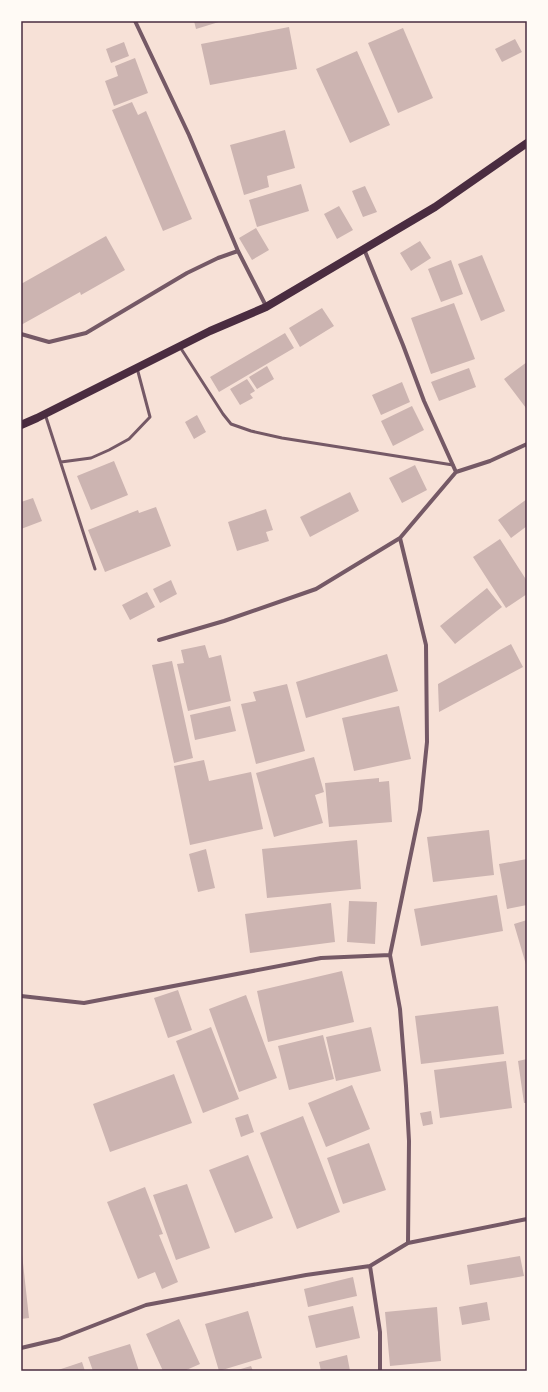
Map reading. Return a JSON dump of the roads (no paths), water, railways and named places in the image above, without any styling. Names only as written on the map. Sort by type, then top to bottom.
[{"type":"main road","points":[[21,425],[210,331],[266,307],[434,207],[527,143]]},
{"type":"street","points":[[135,21],[189,135],[238,251],[266,307]]},
{"type":"street","points":[[364,249],[424,401],[456,472]]},
{"type":"street","points":[[21,334],[49,342],[86,333],[187,273],[218,258],[238,251]]},
{"type":"street","points":[[159,640],[224,620],[316,588],[400,538],[456,472],[490,461],[527,444]]},
{"type":"street","points":[[400,538],[426,645],[427,742],[420,810],[390,955],[400,1009],[406,1086],[409,1141],[408,1243]]},
{"type":"street","points":[[21,996],[84,1003],[321,958],[390,955]]},
{"type":"street","points":[[21,1348],[59,1339],[146,1305],[306,1275],[370,1266],[408,1243],[527,1219]]},
{"type":"street","points":[[370,1266],[380,1332],[380,1371]]},
{"type":"lane","points":[[180,347],[231,424],[251,431],[282,438],[453,465]]},
{"type":"lane","points":[[61,462],[91,458],[109,450],[129,439],[150,417],[137,368]]},
{"type":"lane","points":[[45,414],[95,569]]}]
